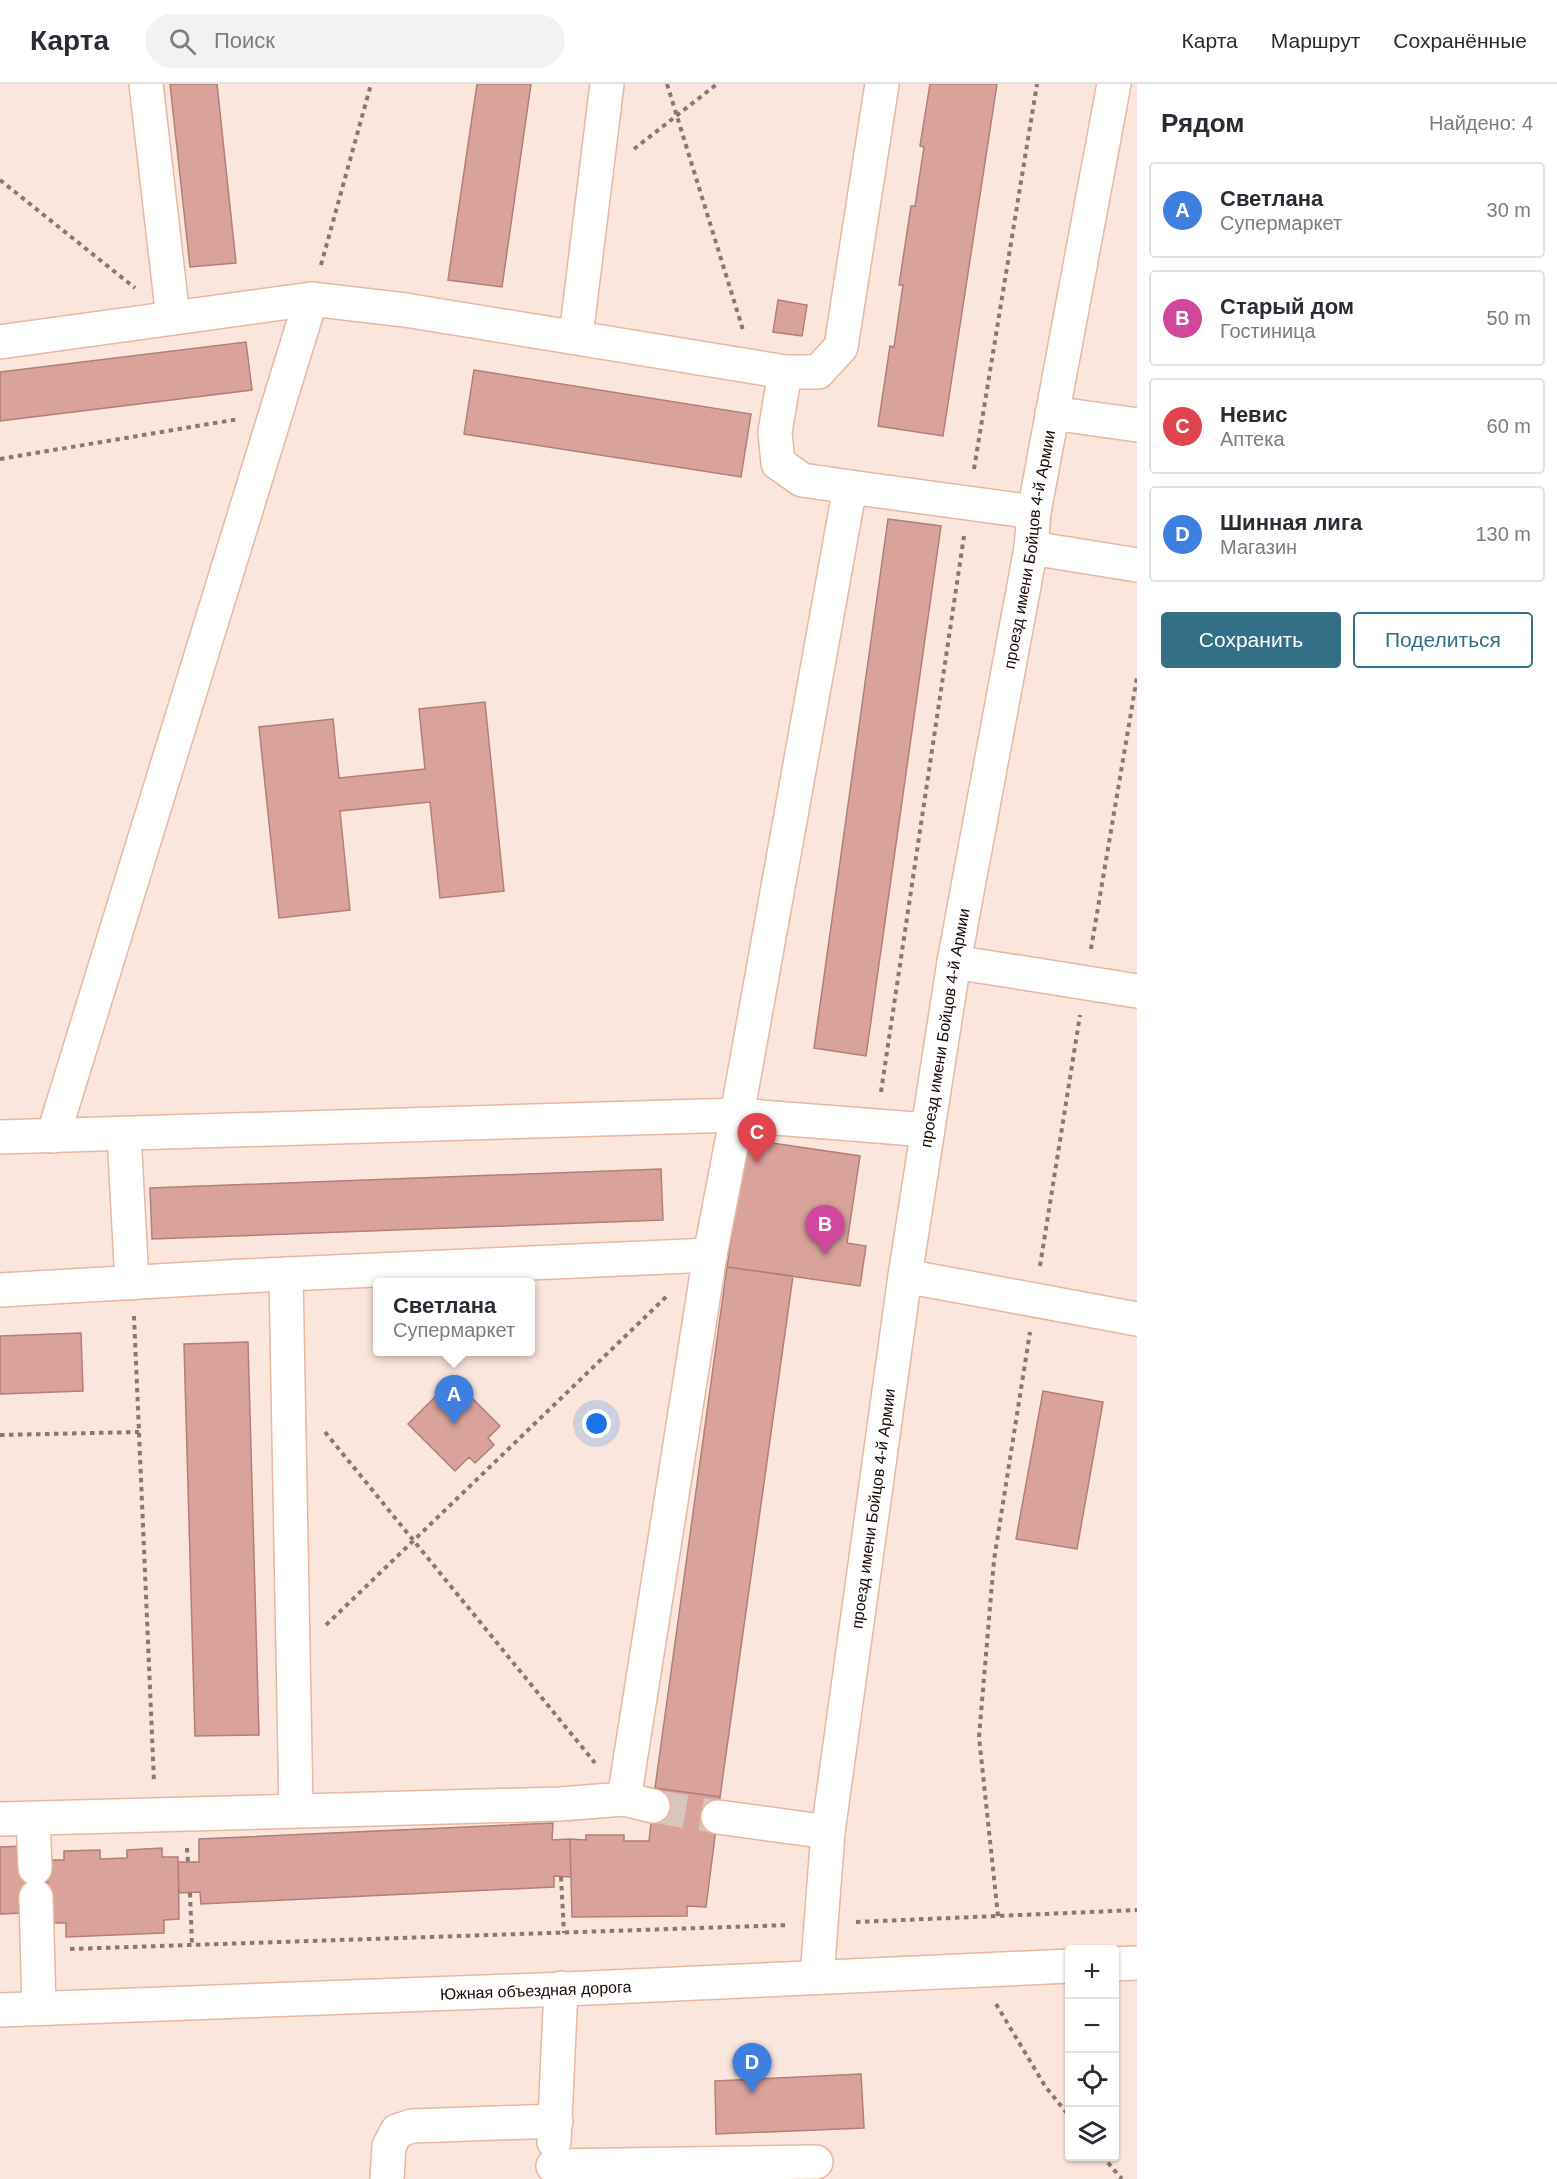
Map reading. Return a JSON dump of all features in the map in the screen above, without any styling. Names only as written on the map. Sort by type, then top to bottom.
[{"type":"street","points":[[146,84],[173,318]]},
{"type":"street","points":[[576,336],[607,84]]},
{"type":"street","points":[[0,342],[311,299],[405,310],[576,336],[769,369],[819,372],[841,347],[882,84]]},
{"type":"street","name":"проезд имени Бойцов 4-й Армии","points":[[817,1977],[828,1832],[927,1130],[954,962],[1031,548],[1034,512],[1114,84]]},
{"type":"street","points":[[53,1136],[311,299]]},
{"type":"street","points":[[769,369],[778,463],[802,480],[1034,512]]},
{"type":"street","points":[[1052,413],[1137,425]]},
{"type":"street","points":[[0,1819],[639,1802],[710,1255],[850,487]]},
{"type":"street","points":[[1031,548],[1137,565]]},
{"type":"street","points":[[954,962],[1137,991]]},
{"type":"street","points":[[0,1137],[736,1115],[927,1130]]},
{"type":"street","points":[[124,1134],[132,1283]]},
{"type":"street","points":[[0,1290],[286,1274],[710,1255]]},
{"type":"street","points":[[286,1274],[296,1811]]},
{"type":"street","points":[[905,1276],[1034,1302],[1137,1319]]},
{"type":"street","points":[[718,1817],[828,1832]]},
{"type":"street","points":[[33,1818],[39,2008]]},
{"type":"street","points":[[1119,1964],[1137,1963]]},
{"type":"street","name":"Южная объездная дорога","points":[[0,2010],[1065,1966]]},
{"type":"street","points":[[561,1988],[552,2173],[816,2162]]},
{"type":"street","points":[[387,2179],[389,2146],[397,2131],[405,2128],[556,2121]]},
{"type":"path","points":[[311,299],[371,84]]},
{"type":"path","points":[[667,84],[769,369]]},
{"type":"path","points":[[595,179],[717,84]]},
{"type":"path","points":[[876,1125],[969,503],[1037,84]]},
{"type":"path","points":[[0,180],[173,318]]},
{"type":"path","points":[[0,459],[276,412]]},
{"type":"path","points":[[998,1916],[980,1737],[994,1560],[1085,982],[1137,678]]},
{"type":"path","points":[[293,1657],[710,1255]]},
{"type":"path","points":[[132,1283],[156,1814]]},
{"type":"path","points":[[288,1388],[413,1541],[639,1802]]},
{"type":"path","points":[[0,1435],[139,1432]]},
{"type":"path","points":[[37,1950],[192,1947],[564,1933],[561,1877]]},
{"type":"path","points":[[190,1893],[192,1947]]},
{"type":"path","points":[[976,1970],[1045,2086],[1065,2111]]},
{"type":"path","points":[[1106,2161],[1122,2179]]},
{"type":"building","points":[[170,84],[217,84],[236,263],[190,267]]},
{"type":"building","points":[[477,84],[531,84],[502,287],[448,280]]},
{"type":"building","points":[[930,84],[997,84],[943,436],[878,426],[890,346],[894,347],[903,285],[899,285],[911,206],[915,206],[924,147],[920,146]]},
{"type":"building","points":[[778,300],[807,305],[802,336],[773,332]]},
{"type":"building","points":[[246,342],[252,390],[0,421],[0,372]]},
{"type":"building","points":[[474,370],[751,414],[741,477],[464,434]]},
{"type":"building","points":[[888,519],[941,526],[866,1056],[814,1048]]},
{"type":"building","points":[[485,702],[504,891],[440,898],[430,802],[340,811],[350,910],[279,918],[259,727],[333,719],[339,778],[425,769],[419,709]]},
{"type":"building","points":[[746,1139],[860,1156],[847,1243],[866,1246],[860,1286],[727,1267]]},
{"type":"building","points":[[661,1169],[663,1220],[152,1239],[150,1188]]},
{"type":"building","points":[[727,1267],[793,1276],[720,1797],[655,1788]]},
{"type":"building","points":[[81,1333],[83,1391],[0,1394],[0,1336]]},
{"type":"building","points":[[248,1342],[259,1735],[195,1736],[184,1344]]},
{"type":"building","points":[[453,1379],[500,1426],[488,1438],[494,1445],[475,1463],[469,1457],[455,1471],[408,1424]]},
{"type":"building","points":[[1043,1391],[1103,1402],[1077,1549],[1016,1539]]},
{"type":"building","points":[[655,1788],[720,1797],[706,1907],[687,1906],[687,1916],[572,1917],[570,1839],[586,1840],[586,1835],[624,1835],[624,1841],[649,1841]]},
{"type":"building","points":[[553,1823],[552,1840],[570,1839],[571,1877],[554,1876],[554,1887],[201,1904],[200,1892],[179,1893],[178,1862],[199,1862],[199,1839]]},
{"type":"building","points":[[24,1846],[47,1868],[48,1897],[26,1913],[0,1914],[0,1847]]},
{"type":"building","points":[[162,1848],[162,1857],[178,1857],[179,1919],[164,1920],[164,1933],[66,1937],[66,1923],[49,1923],[47,1860],[64,1860],[64,1851],[100,1850],[100,1859],[127,1858],[127,1850]]},
{"type":"building","points":[[861,2074],[864,2128],[716,2134],[715,2081]]},
{"type":"tunnel","points":[[653,1806],[718,1817]]},
{"type":"place","name":"Невис","points":[[757,1163]]},
{"type":"place","name":"Старый дом","points":[[825,1255]]},
{"type":"place","name":"Светлана","points":[[454,1425]]},
{"type":"place","name":"Шинная лига","points":[[752,2093]]}]
